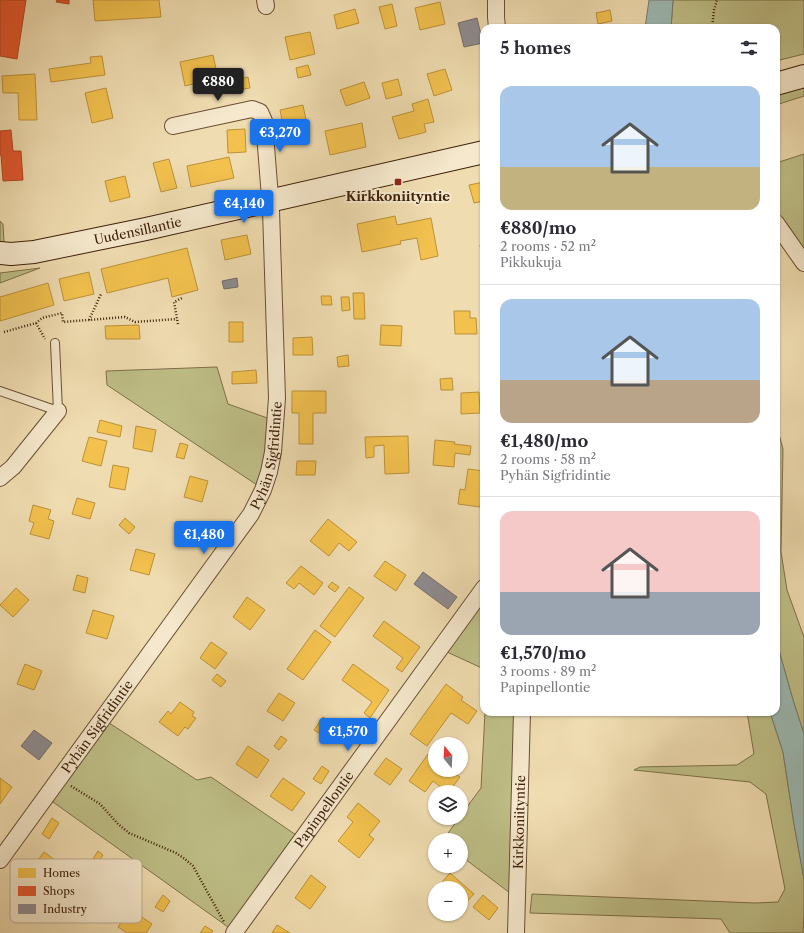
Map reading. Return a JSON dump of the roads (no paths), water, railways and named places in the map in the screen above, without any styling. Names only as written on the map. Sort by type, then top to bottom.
[{"type":"street","points":[[496,0],[497,24]]},
{"type":"street","points":[[780,83],[804,76]]},
{"type":"street","name":"Pyhän Sigfridintie","points":[[0,860],[252,514],[269,472],[273,452],[277,398],[271,210],[264,121],[260,112],[252,109],[173,126]]},
{"type":"street","name":"Uudensillantie","points":[[0,253],[11,254],[34,252],[146,229],[480,153]]},
{"type":"street","points":[[780,229],[804,263]]},
{"type":"street","points":[[0,478],[13,467],[58,411]]},
{"type":"street","name":"Papinpellontie","points":[[235,931],[480,594]]},
{"type":"street","name":"Kirkkoniityntie","points":[[516,933],[522,716]]},
{"type":"lane","points":[[0,391],[58,411],[55,343]]},
{"type":"water","points":[[649,0],[673,0],[671,24],[646,24]]},
{"type":"water","points":[[780,654],[804,734],[804,879],[794,824],[783,752],[771,716],[780,716]]},
{"type":"place","name":"Kirkkoniityntie","points":[[398,182]]}]
